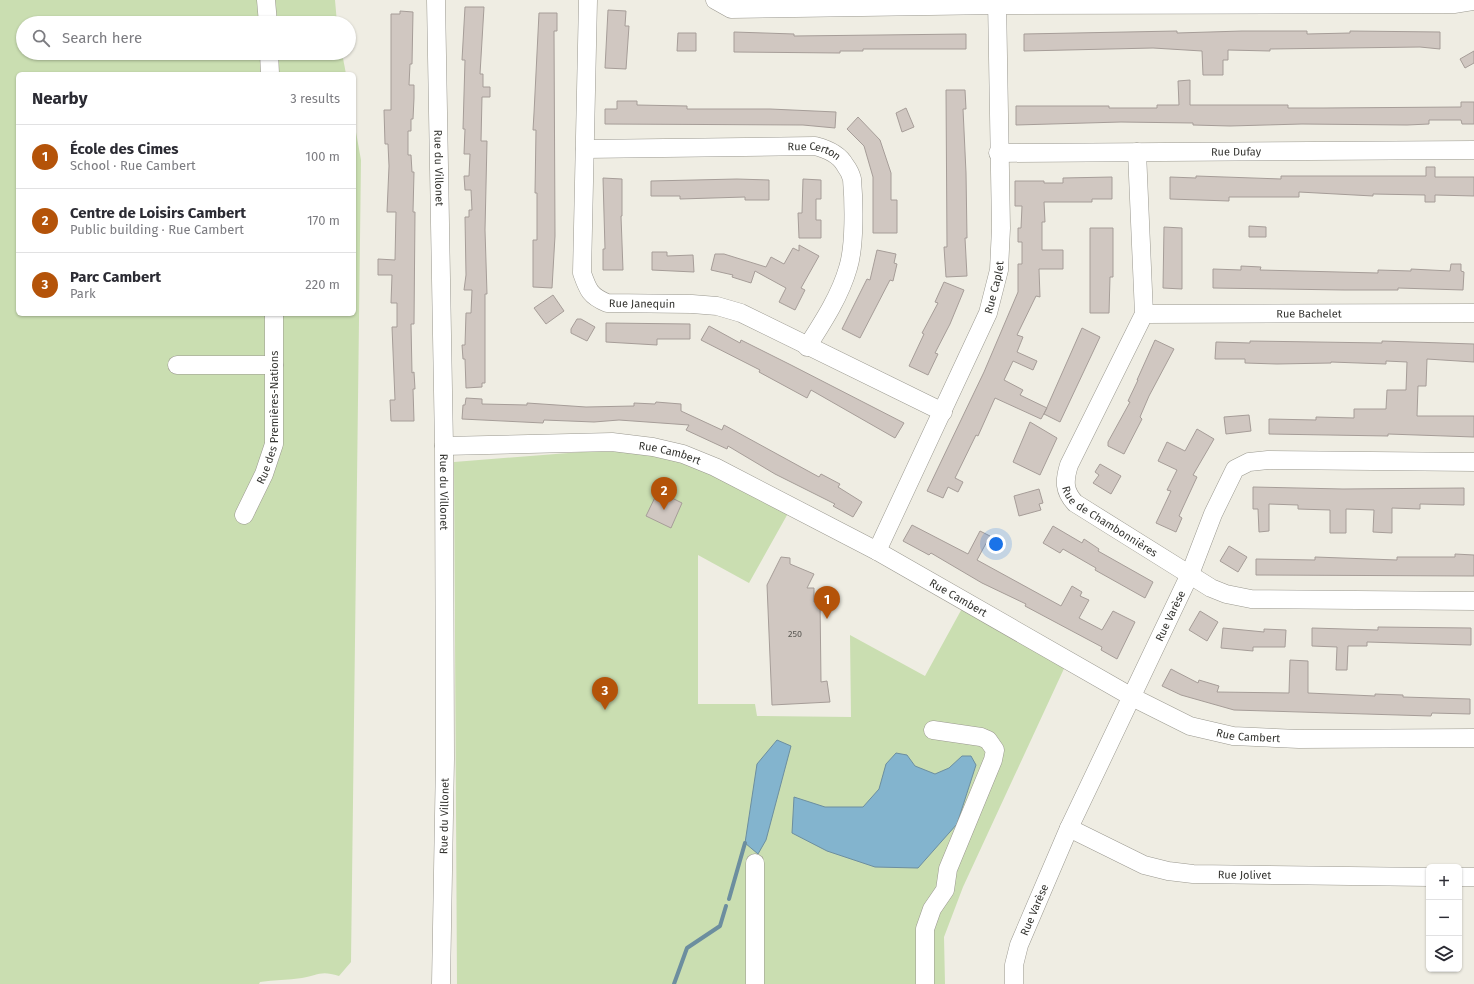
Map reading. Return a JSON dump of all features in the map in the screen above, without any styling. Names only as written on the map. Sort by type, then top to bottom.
[{"type":"street","points":[[266,0],[267,16]]},
{"type":"street","name":"Rue du Villonet","points":[[436,0],[444,446],[445,759],[441,984]]},
{"type":"street","name":"Rue Janequin","points":[[588,0],[582,274],[587,290],[596,298],[613,303],[692,304],[717,306],[747,316],[807,347],[943,412]]},
{"type":"street","points":[[715,0],[731,9],[997,3],[1454,4],[1474,1]]},
{"type":"street","name":"Rue Caplet","points":[[877,551],[988,313],[999,270],[1001,228],[998,154],[997,3]]},
{"type":"street","points":[[269,60],[270,72]]},
{"type":"street","name":"Rue Certon","points":[[585,149],[815,146],[827,149],[835,154],[845,164],[852,177],[853,244],[848,268],[830,311],[807,347]]},
{"type":"street","name":"Rue Dufay","points":[[998,154],[1474,150]]},
{"type":"street","name":"Rue de Chambonnières","points":[[1137,152],[1144,314],[1069,465],[1065,478],[1069,496],[1075,503],[1211,588],[1226,594],[1251,599],[1474,601]]},
{"type":"street","name":"Rue Bachelet","points":[[1144,314],[1474,313]]},
{"type":"street","name":"Rue des Premières-Nations","points":[[244,515],[264,474],[274,444],[274,316]]},
{"type":"street","points":[[177,365],[274,365]]},
{"type":"street","name":"Rue Cambert","points":[[444,446],[612,442],[653,447],[683,454],[715,467],[877,551],[1132,697],[1190,726],[1233,736],[1299,739],[1474,738]]},
{"type":"street","name":"Rue Varèse","points":[[1014,984],[1014,965],[1019,945],[1069,828],[1190,574],[1213,514],[1235,469],[1249,462],[1268,460],[1474,462]]},
{"type":"street","points":[[925,984],[925,929],[932,910],[945,890],[948,869],[993,760],[995,750],[988,740],[981,737],[933,730]]},
{"type":"street","name":"Rue Jolivet","points":[[1069,828],[1144,864],[1168,871],[1193,874],[1426,877]]},
{"type":"street","points":[[755,863],[755,984]]},
{"type":"street","points":[[1462,877],[1474,877]]},
{"type":"green space","points":[[0,0],[335,0],[336,16],[16,16],[16,60],[343,60],[346,72],[16,72],[16,316],[356,316],[356,132],[361,160],[351,962],[339,976],[324,973],[302,978],[260,982],[259,984],[0,984]]},
{"type":"green space","points":[[632,448],[676,454],[791,508],[749,583],[698,555],[698,704],[755,704],[757,716],[851,717],[850,635],[925,676],[965,603],[1068,660],[963,887],[944,937],[945,984],[457,984],[454,462]]},
{"type":"water","points":[[777,740],[791,746],[766,840],[758,854],[745,843],[757,764]]},
{"type":"water","points":[[896,753],[907,755],[915,766],[935,774],[949,768],[962,756],[971,756],[976,765],[957,824],[918,868],[875,867],[827,851],[792,833],[794,797],[825,807],[863,807],[879,789],[886,764]]},
{"type":"building","points":[[465,7],[484,7],[480,74],[483,74],[483,87],[490,87],[490,97],[482,97],[481,141],[487,141],[485,230],[487,294],[485,294],[485,383],[482,383],[482,387],[466,388],[465,359],[463,359],[462,345],[465,345],[466,313],[471,313],[472,290],[464,290],[466,275],[465,217],[469,217],[469,210],[472,210],[471,190],[465,190],[464,176],[469,176],[470,154],[464,154],[465,129],[463,129],[465,60],[462,60]]},
{"type":"building","points":[[608,10],[626,11],[625,26],[629,26],[626,69],[605,68]]},
{"type":"building","points":[[400,11],[413,12],[412,64],[410,64],[409,85],[414,85],[414,98],[411,131],[408,131],[408,155],[411,155],[412,172],[414,172],[413,212],[415,212],[414,324],[411,324],[412,373],[414,372],[415,389],[413,389],[414,421],[391,421],[390,400],[395,400],[392,327],[397,327],[397,303],[391,303],[392,275],[378,275],[378,259],[395,260],[396,212],[387,212],[389,166],[388,144],[385,144],[384,110],[391,110],[391,14],[400,14]]},
{"type":"building","points":[[539,13],[557,13],[557,31],[554,31],[555,236],[552,288],[533,287],[533,240],[537,240],[537,193],[535,193],[536,130],[533,130]]},
{"type":"building","points":[[1177,31],[1177,33],[1307,31],[1307,34],[1350,33],[1350,31],[1440,32],[1440,49],[1420,47],[1270,49],[1270,51],[1228,50],[1228,60],[1223,60],[1223,75],[1203,75],[1202,51],[1153,48],[1024,51],[1024,34]]},
{"type":"building","points":[[734,32],[794,34],[794,36],[966,34],[966,49],[863,49],[863,51],[840,51],[840,53],[734,52]]},
{"type":"building","points":[[678,33],[696,33],[696,51],[677,51]]},
{"type":"building","points":[[1474,51],[1474,63],[1465,68],[1460,59]]},
{"type":"building","points":[[1190,80],[1190,105],[1288,105],[1288,108],[1461,107],[1461,102],[1474,102],[1474,124],[1462,124],[1461,120],[1429,120],[1429,124],[1407,125],[1302,124],[1230,126],[1193,125],[1193,123],[1121,122],[1016,125],[1016,106],[1109,106],[1109,108],[1157,108],[1157,105],[1179,105],[1178,81]]},
{"type":"building","points":[[946,90],[965,90],[966,109],[963,109],[966,173],[967,238],[965,238],[967,276],[946,277],[944,247],[947,247]]},
{"type":"building","points":[[617,101],[637,101],[637,105],[687,106],[687,109],[770,109],[836,112],[835,128],[803,125],[605,124],[605,109],[617,109]]},
{"type":"building","points":[[906,108],[914,127],[902,132],[896,113]]},
{"type":"building","points":[[858,117],[880,140],[891,173],[891,200],[897,200],[897,233],[873,233],[873,177],[864,146],[847,129]]},
{"type":"building","points":[[1426,167],[1435,167],[1435,177],[1474,177],[1474,196],[1435,195],[1435,202],[1425,202],[1425,195],[1373,194],[1373,196],[1299,192],[1299,197],[1229,197],[1229,201],[1170,199],[1170,177],[1196,178],[1196,176],[1281,179],[1281,176],[1426,176]]},
{"type":"building","points":[[1112,177],[1112,199],[1092,199],[1092,202],[1044,202],[1045,222],[1042,222],[1042,250],[1063,250],[1063,269],[1039,269],[1040,297],[1036,296],[1017,335],[1023,337],[1017,352],[1037,361],[1033,370],[1013,361],[1004,380],[1023,390],[1020,395],[1047,408],[1041,419],[995,398],[978,436],[976,435],[955,478],[963,482],[958,492],[948,487],[943,498],[927,491],[984,372],[1018,292],[1018,264],[1022,264],[1022,242],[1018,242],[1018,228],[1021,228],[1022,206],[1015,206],[1015,181],[1044,181],[1044,183],[1063,183],[1063,178]]},
{"type":"building","points":[[603,178],[622,179],[621,216],[623,270],[603,270],[603,249],[605,249]]},
{"type":"building","points":[[737,179],[769,180],[769,200],[745,200],[745,197],[680,199],[680,196],[651,196],[651,181]]},
{"type":"building","points":[[803,179],[821,180],[821,199],[816,199],[816,220],[821,220],[821,238],[799,238],[798,213],[802,213]]},
{"type":"building","points":[[1249,226],[1266,227],[1266,237],[1249,237]]},
{"type":"building","points":[[1164,227],[1182,228],[1182,289],[1163,288]]},
{"type":"building","points":[[1090,228],[1113,228],[1113,277],[1110,277],[1109,313],[1090,313]]},
{"type":"building","points":[[799,245],[819,256],[801,288],[805,290],[795,310],[779,302],[786,288],[755,271],[751,283],[732,277],[733,275],[711,270],[715,254],[724,254],[766,267],[771,257],[784,264],[793,248],[799,251]]},
{"type":"building","points":[[877,250],[896,254],[894,263],[897,264],[893,281],[890,280],[860,338],[842,329],[867,279],[870,280]]},
{"type":"building","points":[[652,252],[667,252],[667,256],[693,255],[694,272],[652,270]]},
{"type":"building","points":[[1451,264],[1461,264],[1461,271],[1464,272],[1463,290],[1398,288],[1398,290],[1344,290],[1213,288],[1213,269],[1241,270],[1241,266],[1261,267],[1260,270],[1378,273],[1378,270],[1411,271],[1411,269],[1450,271]]},
{"type":"building","points":[[944,282],[964,290],[950,324],[935,353],[938,354],[928,375],[909,366],[924,334],[922,333],[938,303],[935,302]]},
{"type":"building","points":[[553,295],[564,311],[546,324],[534,308]]},
{"type":"building","points":[[577,319],[581,319],[595,327],[587,341],[571,333],[571,329]]},
{"type":"building","points":[[606,323],[690,324],[690,339],[657,339],[657,345],[606,342]]},
{"type":"building","points":[[709,326],[740,343],[741,340],[904,423],[895,438],[811,390],[807,398],[759,372],[760,370],[701,340]]},
{"type":"building","points":[[1082,328],[1100,337],[1060,422],[1044,414]]},
{"type":"building","points":[[1155,340],[1174,349],[1149,396],[1140,417],[1142,419],[1124,454],[1108,446],[1108,442],[1130,402],[1128,401]]},
{"type":"building","points":[[1250,341],[1382,343],[1382,341],[1474,344],[1474,362],[1427,359],[1426,386],[1418,386],[1417,416],[1474,416],[1474,437],[1388,434],[1388,436],[1269,434],[1269,419],[1316,420],[1316,417],[1354,418],[1354,409],[1386,409],[1387,390],[1406,390],[1407,362],[1386,361],[1386,364],[1331,362],[1277,364],[1245,363],[1245,359],[1215,359],[1216,342],[1250,343]]},
{"type":"building","points":[[466,398],[482,399],[482,404],[527,405],[527,403],[586,407],[634,406],[634,403],[655,404],[656,402],[681,404],[681,411],[722,430],[724,425],[819,477],[821,474],[840,484],[838,487],[862,502],[853,517],[833,506],[835,504],[775,474],[728,446],[727,449],[686,430],[689,425],[619,420],[594,422],[544,420],[543,423],[462,419],[463,405],[465,405]]},
{"type":"building","points":[[1249,415],[1251,431],[1226,434],[1224,417]]},
{"type":"building","points":[[1030,422],[1057,438],[1040,475],[1013,462]]},
{"type":"building","points":[[1197,429],[1214,439],[1193,475],[1197,477],[1179,516],[1182,518],[1176,532],[1156,523],[1171,491],[1167,490],[1177,470],[1158,461],[1167,442],[1185,451]]},
{"type":"building","points":[[1100,464],[1121,476],[1111,494],[1093,483],[1099,475],[1095,472]]},
{"type":"building","points":[[1253,487],[1343,489],[1464,488],[1464,505],[1420,504],[1420,509],[1392,508],[1392,533],[1373,532],[1374,510],[1346,509],[1346,533],[1330,533],[1330,510],[1298,509],[1298,505],[1269,504],[1269,531],[1259,532],[1258,509],[1253,509]]},
{"type":"building","points":[[1039,489],[1043,503],[1039,504],[1041,510],[1019,516],[1014,496]]},
{"type":"building","points":[[658,491],[682,503],[671,528],[646,516]]},
{"type":"building","points":[[912,525],[968,554],[980,531],[990,536],[977,560],[1061,606],[1072,586],[1082,592],[1080,596],[1089,600],[1079,618],[1102,630],[1113,611],[1135,622],[1117,659],[1101,650],[1102,647],[1025,606],[1026,604],[982,583],[931,553],[929,555],[903,541]]},
{"type":"building","points":[[1053,526],[1082,543],[1084,539],[1099,549],[1098,551],[1153,582],[1145,598],[1095,570],[1096,568],[1063,549],[1060,553],[1043,543]]},
{"type":"building","points":[[1229,546],[1247,557],[1238,572],[1220,561]]},
{"type":"building","points":[[1455,554],[1474,555],[1474,576],[1256,575],[1256,559],[1315,560],[1315,557],[1397,560],[1397,557],[1455,557]]},
{"type":"building","points":[[781,557],[790,558],[790,564],[814,574],[807,588],[814,588],[814,602],[820,601],[821,682],[827,681],[830,702],[772,705],[767,585]]},
{"type":"building","points":[[1200,611],[1218,622],[1207,641],[1189,630]]},
{"type":"building","points":[[1378,627],[1471,628],[1471,645],[1367,642],[1367,646],[1348,646],[1347,670],[1336,670],[1337,647],[1312,646],[1312,628],[1378,630]]},
{"type":"building","points":[[1223,628],[1264,632],[1264,629],[1286,630],[1285,647],[1253,647],[1253,651],[1221,648]]},
{"type":"building","points":[[1290,660],[1308,661],[1308,693],[1375,696],[1375,694],[1403,695],[1403,697],[1470,699],[1470,714],[1432,713],[1431,716],[1234,710],[1181,695],[1162,686],[1171,669],[1198,683],[1199,680],[1219,686],[1217,692],[1289,693]]},
{"type":"waterway","points":[[729,899],[745,843]]},
{"type":"waterway","points":[[674,984],[687,948],[720,926],[726,906]]},
{"type":"place","name":"Centre de Loisirs Cambert","points":[[664,510]]},
{"type":"place","name":"École des Cimes","points":[[827,619]]},
{"type":"place","name":"Parc Cambert","points":[[605,710]]}]
